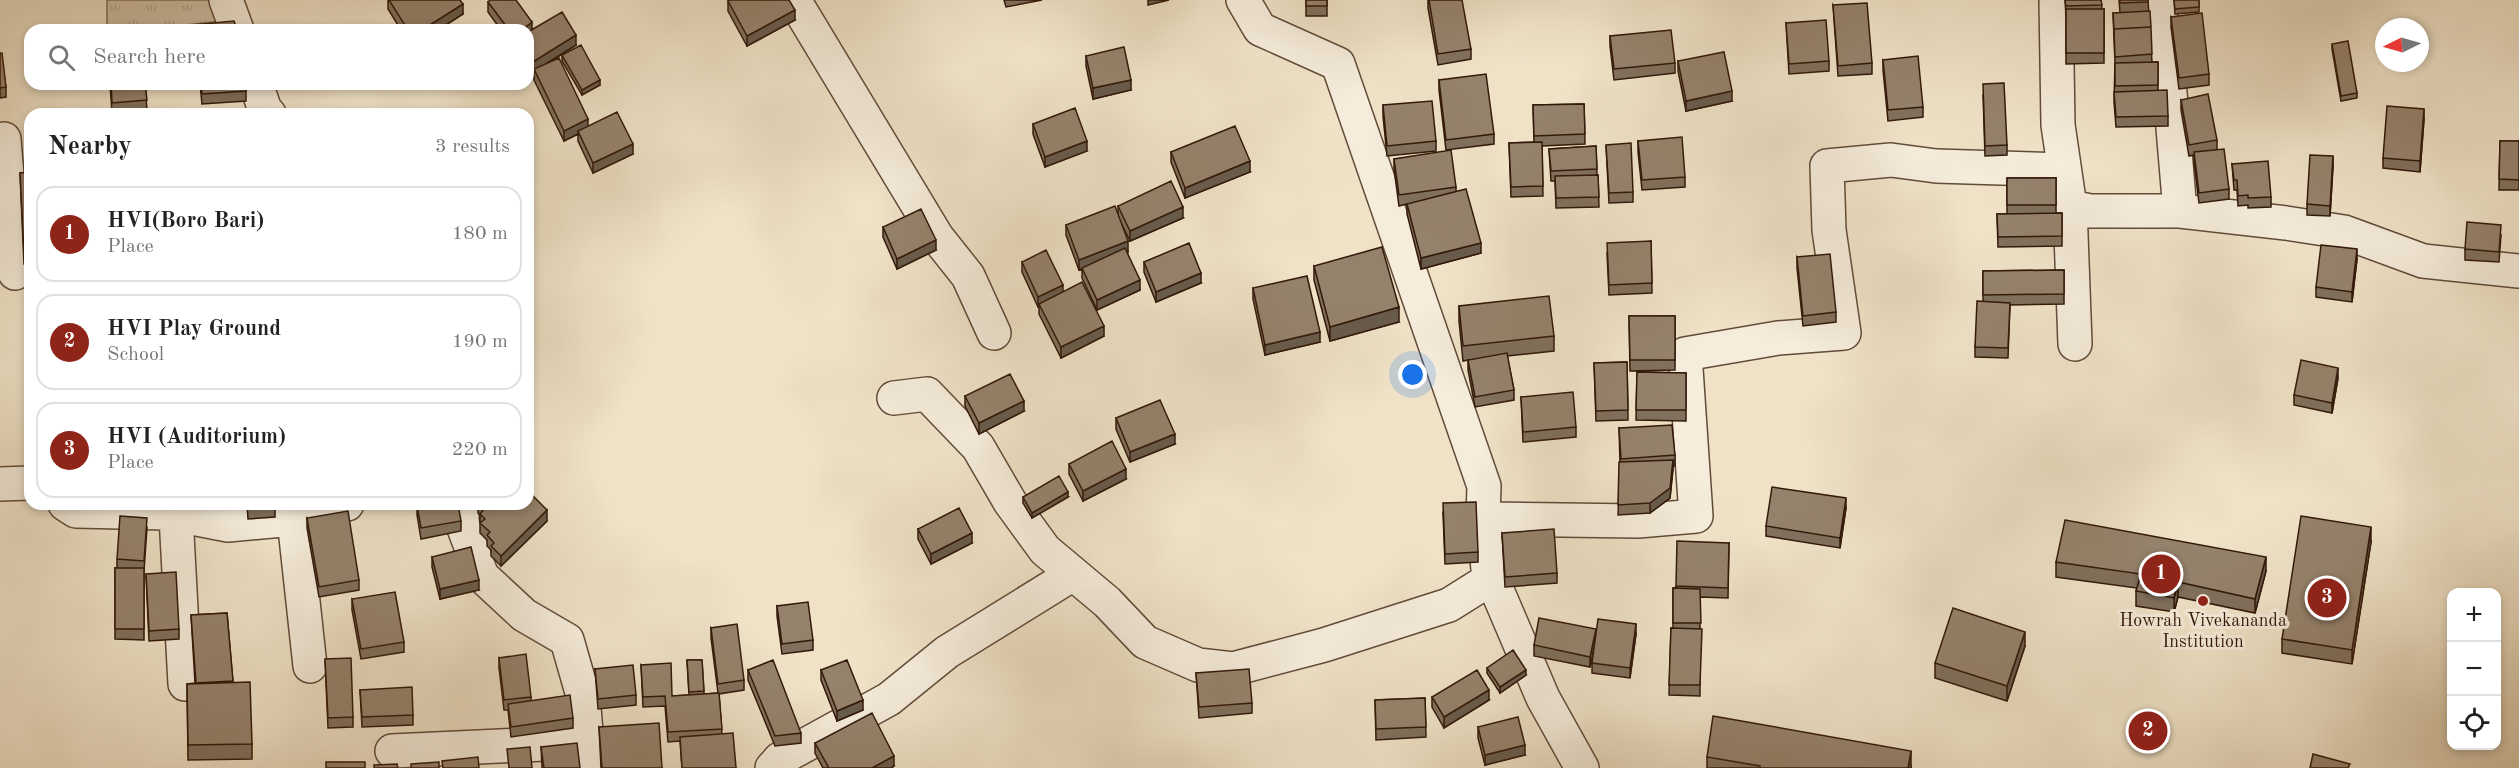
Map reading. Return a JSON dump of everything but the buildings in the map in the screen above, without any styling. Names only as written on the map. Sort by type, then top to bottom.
[{"type":"street","points":[[226,0],[235,24]]},
{"type":"street","points":[[794,0],[937,237],[968,276],[994,333]]},
{"type":"street","points":[[1244,0],[1260,29],[1338,64],[1484,486],[1483,519],[1488,569],[1544,698],[1582,768]]},
{"type":"street","points":[[2056,0],[2058,125],[2070,207],[2074,344]]},
{"type":"street","points":[[2158,0],[2168,69],[2180,211]]},
{"type":"street","points":[[258,90],[264,108]]},
{"type":"street","points":[[0,140],[4,140],[15,273]]},
{"type":"street","points":[[1483,519],[1638,521],[1696,516],[1685,354],[1779,338],[1844,333],[1829,230],[1827,165],[1892,160],[1936,166],[2064,170]]},
{"type":"street","points":[[2070,207],[2090,211],[2180,211],[2344,232],[2423,261],[2519,271]]},
{"type":"street","points":[[894,398],[927,394],[978,447],[1010,502],[1045,550],[1107,602],[1145,642],[1198,665],[1233,669],[1324,645],[1449,605],[1492,578]]},
{"type":"street","points":[[0,484],[24,483]]},
{"type":"street","points":[[74,510],[166,513],[228,525],[294,519],[326,510]]},
{"type":"street","points":[[392,751],[588,755],[583,696],[567,640],[524,615],[482,576],[462,523],[462,510]]},
{"type":"street","points":[[176,516],[185,684]]},
{"type":"street","points":[[294,519],[310,666]]},
{"type":"street","points":[[772,768],[780,759],[889,699],[947,652],[1073,574]]},
{"type":"green space","points":[[107,0],[226,0],[233,20],[194,24],[107,24]]},
{"type":"place","name":"HVI(Boro Bari)","points":[[2161,574]]},
{"type":"place","name":"HVI (Auditorium)","points":[[2327,598]]},
{"type":"place","name":"Howrah Vivekananda Institution","points":[[2203,601]]},
{"type":"place","name":"HVI Play Ground","points":[[2148,731]]}]
